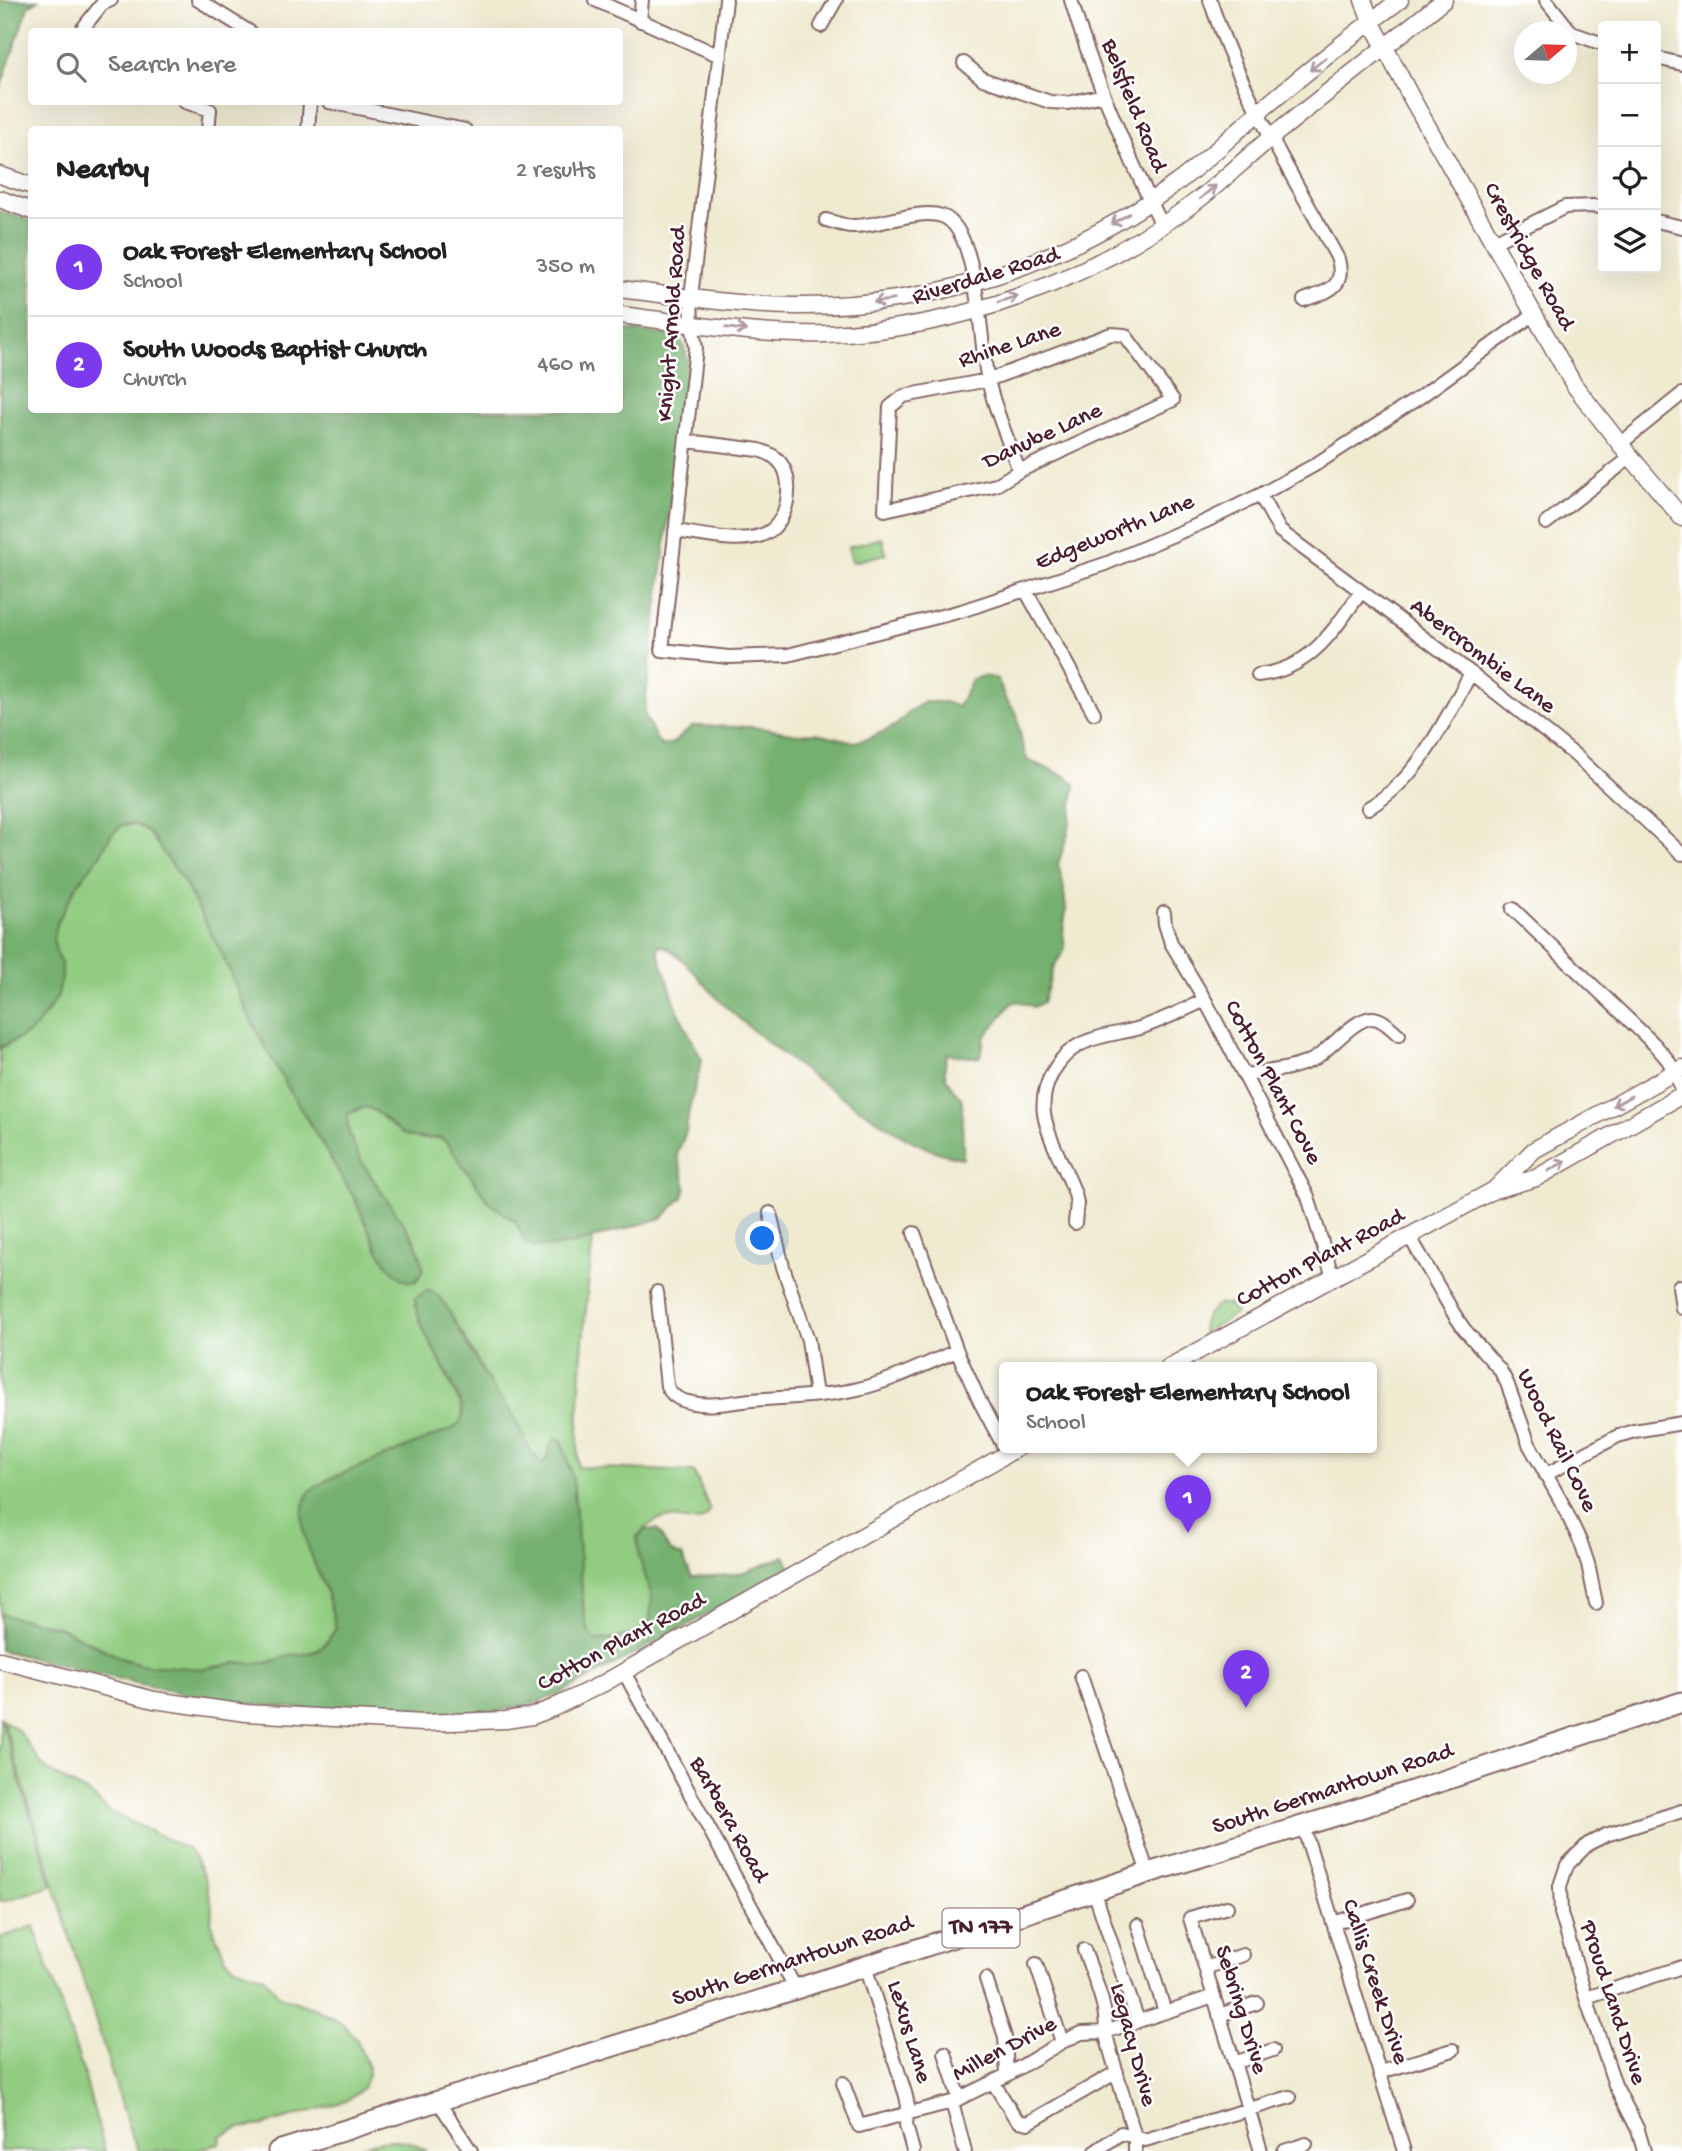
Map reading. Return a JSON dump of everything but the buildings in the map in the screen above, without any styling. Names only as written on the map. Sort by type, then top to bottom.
[{"type":"main road","name":"South Germantown Road","points":[[278,2151],[796,1989],[1682,1702]]},
{"type":"street","points":[[83,28],[102,4],[111,0]]},
{"type":"street","points":[[198,0],[244,28]]},
{"type":"street","points":[[595,0],[720,56]]},
{"type":"street","points":[[640,21],[642,0]]},
{"type":"street","name":"Knight Arnold Road","points":[[662,650],[696,348],[691,297],[726,0]]},
{"type":"street","points":[[821,26],[836,0]]},
{"type":"street","name":"Belsfield Road","points":[[1071,0],[1103,95],[1163,225]]},
{"type":"street","points":[[1210,0],[1231,56],[1270,138],[1338,259],[1338,282],[1304,300]]},
{"type":"street","name":"Crestridge Road","points":[[1363,0],[1371,21],[1411,97],[1574,385],[1682,518]]},
{"type":"street","name":"Riverdale Road","points":[[623,289],[764,305],[843,304],[918,296],[1018,268],[1067,247],[1150,201],[1193,170],[1258,113],[1400,0]]},
{"type":"street","name":"Riverdale Road","points":[[623,315],[772,333],[825,334],[918,323],[1022,295],[1112,255],[1199,200],[1270,138],[1444,0]]},
{"type":"street","points":[[1546,0],[1572,33],[1598,42]]},
{"type":"street","points":[[1661,59],[1682,64]]},
{"type":"street","points":[[964,63],[983,79],[1050,102],[1068,103],[1103,95]]},
{"type":"street","points":[[194,105],[210,110],[208,126]]},
{"type":"street","points":[[308,126],[310,105]]},
{"type":"street","points":[[344,105],[446,126]]},
{"type":"street","points":[[0,175],[28,185]]},
{"type":"street","points":[[0,199],[28,210]]},
{"type":"street","points":[[1494,242],[1566,206],[1598,207]]},
{"type":"street","points":[[826,220],[852,226],[920,215],[940,215],[949,219],[963,238],[979,308],[988,380],[1019,471]]},
{"type":"street","points":[[1661,221],[1682,227]]},
{"type":"street","name":"Edgeworth Lane","points":[[662,650],[729,657],[788,654],[948,614],[1081,573],[1128,555],[1260,495],[1313,466],[1412,403],[1534,314]]},
{"type":"street","name":"Rhine Lane","points":[[885,510],[890,407],[904,396],[988,380],[1111,334],[1125,335],[1173,400]]},
{"type":"street","points":[[1546,523],[1626,451],[1682,394]]},
{"type":"street","name":"Danube Lane","points":[[885,510],[996,485],[1019,471],[1173,400]]},
{"type":"street","points":[[675,531],[740,538],[760,536],[779,524],[786,507],[786,474],[769,453],[687,441]]},
{"type":"street","name":"Abercrombie Lane","points":[[1260,495],[1280,531],[1471,673],[1587,764],[1682,854]]},
{"type":"street","points":[[1026,591],[1094,713]]},
{"type":"street","points":[[1258,675],[1287,668],[1320,646],[1361,592]]},
{"type":"street","points":[[1368,808],[1389,795],[1425,752],[1471,673]]},
{"type":"street","points":[[1513,909],[1654,1044],[1678,1070],[1682,1088]]},
{"type":"street","name":"Cotton Plant Cove","points":[[1164,913],[1171,943],[1205,1000],[1308,1197],[1333,1278]]},
{"type":"street","points":[[1075,1223],[1075,1194],[1044,1113],[1048,1081],[1075,1048],[1088,1041],[1137,1029],[1205,1000]]},
{"type":"street","points":[[1245,1075],[1307,1062],[1325,1052],[1365,1019],[1381,1020],[1399,1035]]},
{"type":"street","name":"Cotton Plant Road","points":[[1494,1190],[1534,1150],[1678,1070]]},
{"type":"street","name":"Cotton Plant Road","points":[[1178,1362],[1494,1190],[1536,1178],[1682,1095]]},
{"type":"street","points":[[770,1213],[783,1267],[808,1340],[816,1395]]},
{"type":"street","points":[[914,1233],[957,1351],[981,1402],[999,1432]]},
{"type":"street","name":"Wood Rail Cove","points":[[1410,1237],[1454,1314],[1500,1370],[1507,1383],[1529,1444],[1581,1542],[1596,1603]]},
{"type":"street","points":[[1679,1286],[1682,1308]]},
{"type":"street","points":[[657,1292],[666,1380],[671,1393],[679,1399],[702,1404],[848,1391],[874,1384],[957,1351]]},
{"type":"street","points":[[1545,1475],[1618,1436],[1682,1423]]},
{"type":"street","name":"Cotton Plant Road","points":[[0,1660],[154,1700],[246,1713],[423,1723],[506,1720],[532,1716],[573,1699],[624,1672],[1002,1453]]},
{"type":"street","name":"Barbera Road","points":[[624,1672],[796,1989]]},
{"type":"street","points":[[1081,1676],[1148,1874]]},
{"type":"street","name":"Proud Land Drive","points":[[1644,2151],[1638,2130],[1615,2085],[1586,1998],[1561,1913],[1560,1886],[1567,1865],[1580,1850],[1596,1840],[1682,1811]]},
{"type":"street","name":"Callis Creek Drive","points":[[1303,1826],[1404,2151]]},
{"type":"street","name":"Legacy Drive","points":[[1094,1891],[1138,2021]]},
{"type":"street","points":[[1333,1923],[1407,1900]]},
{"type":"street","name":"Sebring Drive","points":[[1227,1907],[1190,1918],[1261,2151]]},
{"type":"street","name":"Legacy Drive","points":[[1138,1925],[1165,2012]]},
{"type":"street","name":"Legacy Drive","points":[[1084,1950],[1104,2010],[1105,2032],[1135,2137],[1135,2151]]},
{"type":"street","points":[[1205,1968],[1243,1955]]},
{"type":"street","points":[[1035,1964],[1062,2042]]},
{"type":"street","name":"Lexus Lane","points":[[865,1966],[906,2095],[906,2125],[913,2151]]},
{"type":"street","points":[[1586,1998],[1682,1967]]},
{"type":"street","points":[[986,1979],[1005,2037],[1007,2075]]},
{"type":"street","name":"Millen Drive","points":[[843,2083],[859,2126],[955,2100],[1007,2075],[1081,2033],[1105,2032],[1214,1996]]},
{"type":"street","points":[[1219,2015],[1257,2003]]},
{"type":"street","points":[[1234,2063],[1273,2050]]},
{"type":"street","points":[[1381,2072],[1453,2050]]},
{"type":"street","points":[[945,2053],[965,2151]]},
{"type":"street","points":[[993,2081],[1018,2121],[1028,2123],[1117,2072]]},
{"type":"street","points":[[1097,2151],[1121,2133],[1145,2140],[1290,2097]]},
{"type":"street","points":[[438,2101],[471,2151]]},
{"type":"street","points":[[1284,2151],[1306,2144]]},
{"type":"green space","points":[[0,0],[38,0],[28,7],[0,89]]},
{"type":"green space","points":[[0,211],[28,220],[28,413],[623,413],[623,329],[680,339],[687,357],[687,387],[683,416],[678,420],[678,441],[644,713],[662,746],[673,743],[693,726],[753,727],[798,734],[816,733],[855,742],[895,726],[925,702],[945,702],[958,707],[972,679],[983,676],[998,679],[1005,698],[1017,714],[1027,760],[1066,776],[1075,784],[1068,834],[1058,864],[1066,911],[1063,932],[1065,949],[1054,967],[1043,1002],[1034,1007],[1018,1001],[1012,1003],[984,1038],[981,1057],[947,1054],[945,1074],[962,1099],[963,1158],[938,1152],[915,1142],[833,1091],[759,1036],[725,1006],[675,953],[659,945],[658,952],[679,1014],[702,1060],[686,1132],[677,1154],[686,1187],[683,1197],[662,1218],[573,1244],[533,1246],[525,1242],[516,1222],[489,1202],[447,1143],[440,1138],[406,1135],[373,1110],[358,1109],[348,1114],[348,1128],[353,1145],[420,1254],[423,1271],[416,1281],[409,1282],[389,1267],[378,1250],[355,1199],[280,1074],[250,1018],[222,954],[184,882],[148,831],[134,824],[122,825],[111,835],[100,855],[77,885],[58,921],[53,938],[62,978],[57,997],[36,1027],[0,1048]]},
{"type":"green space","points":[[882,538],[886,554],[852,562],[848,547]]},
{"type":"green space","points":[[134,824],[148,831],[184,882],[222,954],[250,1018],[280,1074],[355,1199],[378,1250],[423,1271],[416,1244],[353,1145],[348,1128],[348,1114],[365,1107],[373,1109],[420,1139],[440,1138],[447,1143],[489,1202],[516,1222],[525,1241],[573,1244],[593,1238],[580,1381],[578,1467],[694,1472],[710,1510],[701,1520],[696,1521],[671,1518],[657,1520],[637,1537],[652,1597],[650,1621],[636,1634],[595,1641],[589,1632],[584,1615],[573,1479],[562,1441],[549,1448],[547,1459],[542,1463],[535,1458],[520,1427],[492,1388],[463,1334],[415,1306],[463,1414],[460,1423],[452,1429],[327,1480],[310,1491],[308,1546],[327,1594],[336,1628],[326,1643],[317,1650],[267,1663],[235,1663],[204,1669],[145,1665],[123,1659],[59,1627],[0,1614],[0,1048],[24,1036],[48,1012],[57,997],[62,978],[53,938],[58,921],[77,885],[100,855],[111,835],[122,825]]},
{"type":"green space","points":[[428,1290],[437,1294],[446,1306],[494,1390],[512,1413],[532,1453],[543,1463],[555,1437],[562,1441],[573,1479],[584,1615],[595,1641],[625,1637],[650,1621],[652,1597],[639,1557],[637,1537],[645,1530],[657,1529],[669,1549],[682,1556],[692,1577],[731,1575],[785,1556],[792,1569],[557,1695],[515,1708],[493,1711],[406,1714],[315,1710],[248,1703],[152,1687],[0,1650],[0,1614],[59,1627],[123,1659],[145,1665],[204,1669],[235,1663],[267,1663],[290,1655],[317,1651],[336,1628],[326,1591],[303,1529],[304,1504],[309,1493],[327,1480],[452,1429],[461,1419],[459,1400],[420,1322],[415,1298]]},
{"type":"green space","points":[[1220,1304],[1229,1304],[1236,1314],[1202,1333],[1206,1316]]},
{"type":"green space","points":[[0,1716],[52,1886],[0,1902]]},
{"type":"green space","points":[[3,1720],[18,1730],[43,1766],[55,1775],[90,1794],[110,1812],[188,1849],[205,1879],[212,1906],[211,1924],[226,1959],[235,1967],[263,1976],[279,1996],[318,2010],[342,2023],[357,2040],[368,2068],[363,2088],[346,2101],[264,2125],[239,2128],[220,2136],[219,2144],[196,2151],[139,2151],[131,2135]]},
{"type":"green space","points":[[34,1926],[81,2064],[105,2151],[0,2151],[0,1938]]},
{"type":"green space","points":[[380,2141],[407,2141],[427,2151],[344,2151]]},
{"type":"place","name":"Oak Forest Elementary School","points":[[1188,1533]]},
{"type":"place","name":"South Woods Baptist Church","points":[[1246,1708]]}]
